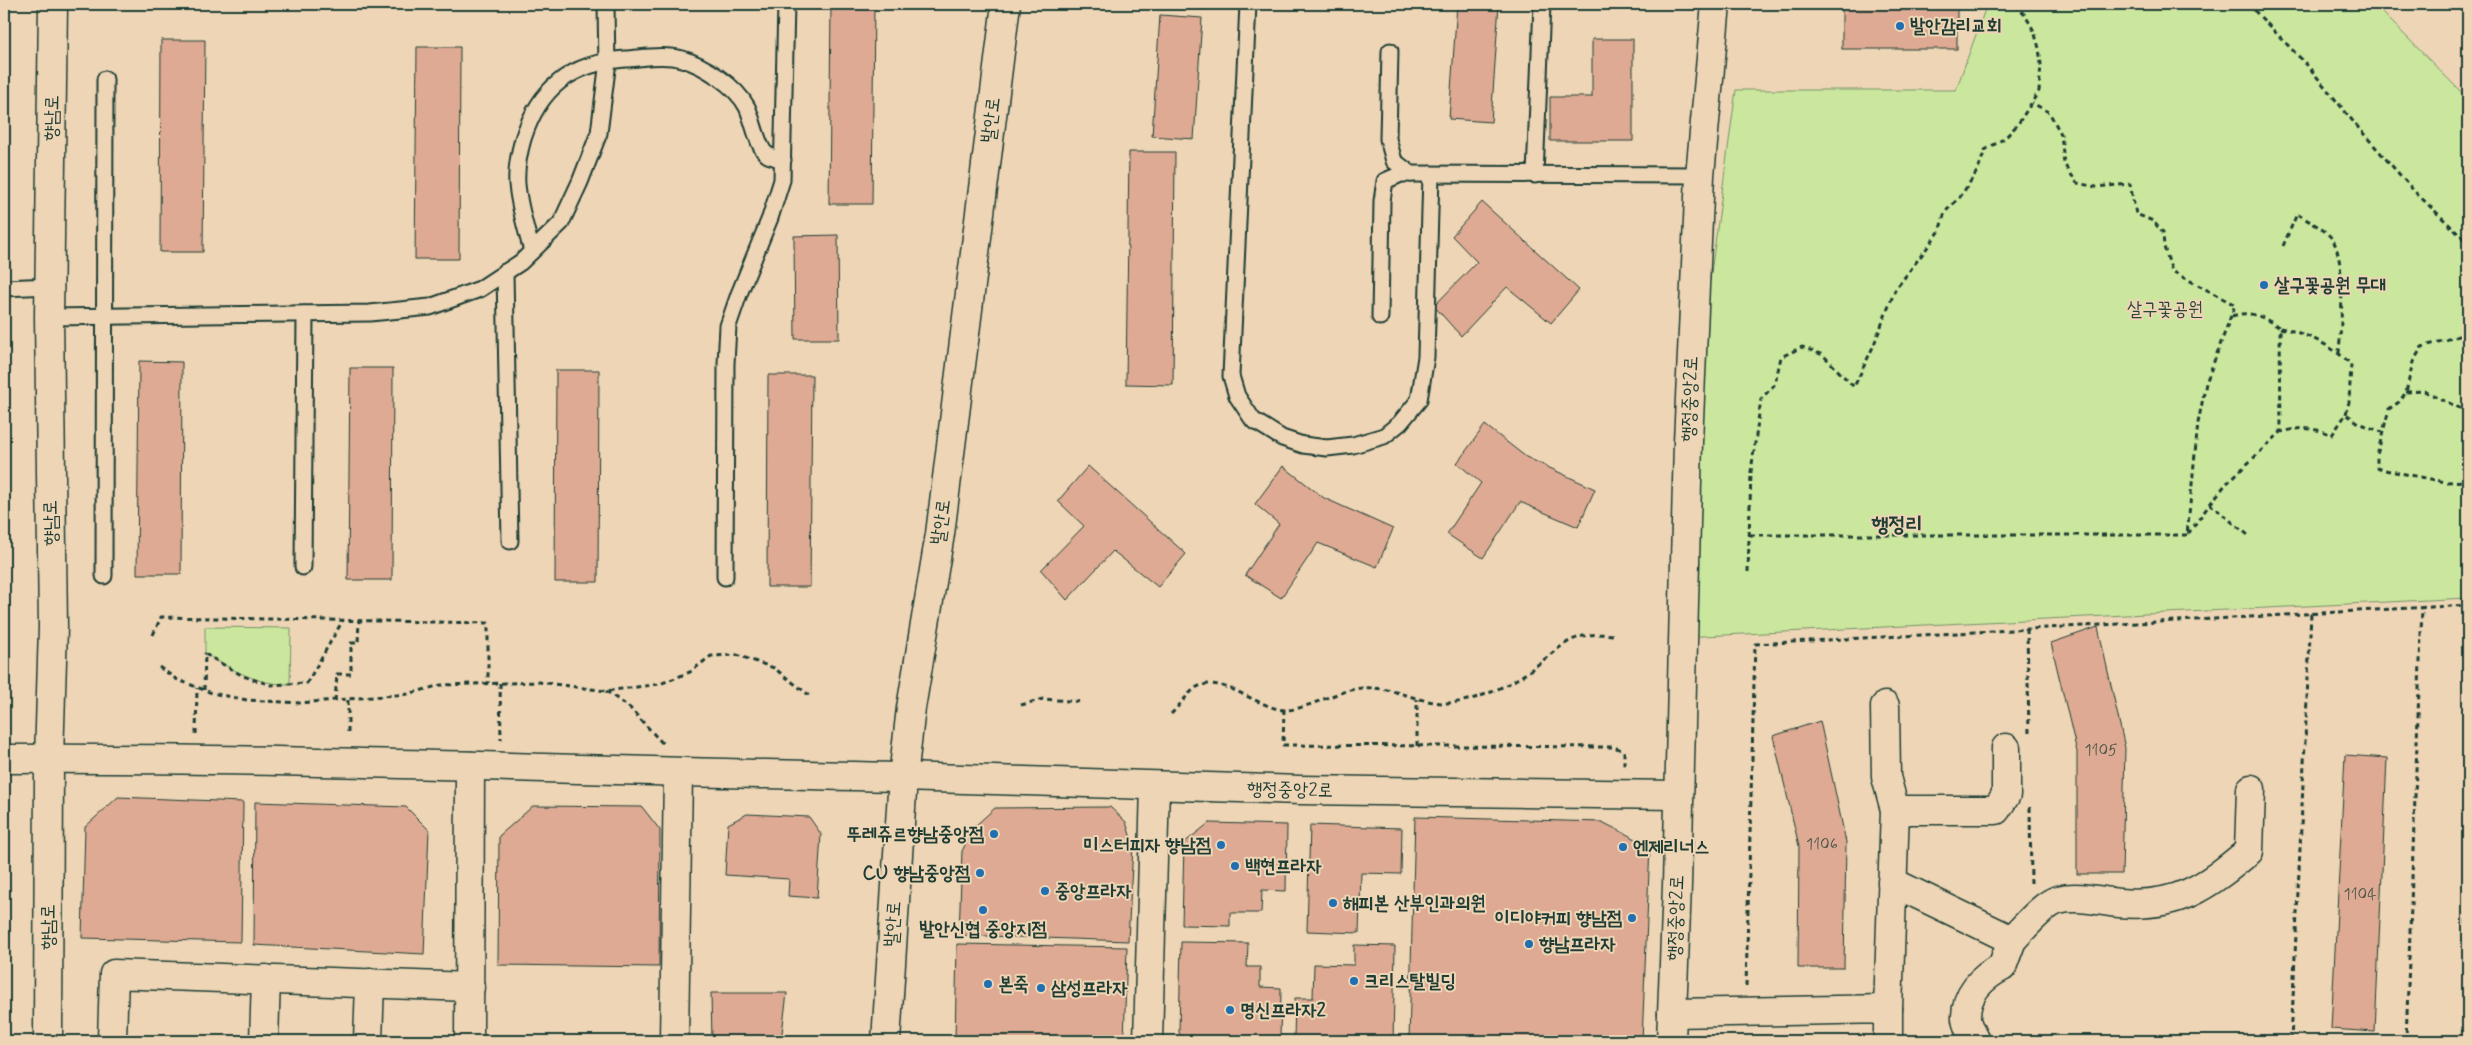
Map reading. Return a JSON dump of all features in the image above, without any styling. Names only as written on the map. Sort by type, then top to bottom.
[{"type":"street","name":"향남로","points":[[48,1041],[49,759],[52,627],[49,317],[53,4]]},
{"type":"street","name":"발안로","points":[[886,1041],[903,776],[911,708],[940,534],[1006,4]]},
{"type":"street","name":"행정중앙2로","points":[[1671,1041],[1682,716],[1688,442],[1700,175],[1716,4]]},
{"type":"street","points":[[1885,706],[1886,777],[1895,810],[1888,1041]]},
{"type":"street","points":[[1895,810],[1996,810],[2006,795],[2006,748]]},
{"type":"street","name":"행정중앙2로","points":[[4,759],[349,763],[678,773],[903,776],[1155,786],[1678,795]]},
{"type":"street","points":[[469,1041],[470,766]]},
{"type":"street","points":[[674,1041],[678,773]]},
{"type":"street","points":[[1148,1041],[1138,959],[1139,931],[1155,786]]},
{"type":"street","points":[[1975,1041],[1966,1020],[1975,987],[1988,974],[2002,967],[2012,940],[2039,914],[2056,901],[2076,898],[2149,905],[2199,890],[2249,851],[2251,789]]},
{"type":"street","points":[[1892,882],[2012,940]]},
{"type":"street","points":[[112,1041],[114,974],[470,987]]},
{"type":"street","points":[[264,1041],[266,979]]},
{"type":"street","points":[[368,1041],[370,983]]},
{"type":"street","points":[[1672,1013],[1888,1009]]},
{"type":"lane","points":[[49,317],[370,313],[430,307],[480,289],[532,250],[561,223],[580,182],[598,133],[607,61],[606,4]]},
{"type":"lane","points":[[725,577],[726,364],[728,326],[770,218],[782,180],[786,4]]},
{"type":"lane","points":[[1248,4],[1231,376],[1237,396],[1253,420],[1282,438],[1302,446],[1327,448],[1353,445],[1384,436],[1400,423],[1418,400],[1426,357],[1431,174]]},
{"type":"lane","points":[[1535,175],[1542,4]]},
{"type":"lane","points":[[1390,51],[1388,139],[1394,162],[1410,174]]},
{"type":"lane","points":[[532,250],[521,214],[517,183],[520,150],[530,117],[554,84],[589,65],[607,61],[680,58],[704,66],[727,85],[746,105],[760,144],[766,154],[783,160]]},
{"type":"lane","points":[[104,576],[105,79]]},
{"type":"lane","points":[[1380,317],[1382,200],[1385,182],[1401,174],[1700,175]]},
{"type":"lane","points":[[505,272],[510,541]]},
{"type":"lane","points":[[4,288],[50,286]]},
{"type":"lane","points":[[303,567],[305,314]]},
{"type":"path","points":[[1748,572],[1751,472],[1761,399],[1775,384],[1781,357],[1802,347],[1823,355],[1854,387],[1874,347],[1894,290],[1939,232],[1945,212],[1960,197],[1978,170],[1986,150],[2004,138],[2018,124],[2039,91],[2041,64],[2039,48],[2034,31],[2025,15],[2014,4]]},
{"type":"path","points":[[2128,4],[2150,6],[2161,4]]},
{"type":"path","points":[[2248,4],[2308,66],[2356,125],[2415,192],[2462,237],[2468,247]]},
{"type":"path","points":[[2032,102],[2049,112],[2061,134],[2064,164],[2077,183],[2096,187],[2130,184],[2136,214],[2152,221],[2163,233],[2164,247],[2172,271],[2235,305],[2206,383],[2198,423],[2188,535]]},
{"type":"path","points":[[2284,246],[2297,214],[2318,227],[2333,241],[2340,268],[2342,315],[2339,353]]},
{"type":"path","points":[[2188,535],[2226,484],[2251,463],[2260,451],[2281,432],[2292,429],[2318,428],[2332,436],[2346,414],[2349,402],[2350,364],[2327,344],[2310,339],[2298,332],[2280,328],[2256,314],[2242,313],[2231,316]]},
{"type":"path","points":[[2280,328],[2281,432]]},
{"type":"path","points":[[2468,333],[2422,347],[2413,362],[2406,392],[2399,402],[2389,410],[2377,455],[2377,467],[2385,470],[2446,482],[2468,481]]},
{"type":"path","points":[[2406,392],[2424,392],[2468,412]]},
{"type":"path","points":[[2346,414],[2359,423],[2382,432]]},
{"type":"path","points":[[2210,504],[2248,535]]},
{"type":"path","points":[[1750,535],[2188,535]]},
{"type":"path","points":[[1745,1012],[1755,644],[2468,605]]},
{"type":"path","points":[[2406,1041],[2422,607]]},
{"type":"path","points":[[2291,1041],[2311,613]]},
{"type":"path","points":[[153,635],[161,617],[488,623],[488,684]]},
{"type":"path","points":[[204,690],[205,654],[244,676],[271,685],[307,683],[343,620]]},
{"type":"path","points":[[335,700],[337,674],[351,674],[351,643],[358,643],[358,621]]},
{"type":"path","points":[[1171,714],[1196,688],[1207,685],[1219,685],[1272,708],[1284,709],[1362,688],[1384,688],[1417,699],[1446,703],[1468,699],[1511,682],[1535,667],[1571,639],[1595,633],[1613,635]]},
{"type":"path","points":[[159,667],[176,679],[204,690],[247,700],[300,703],[408,694],[441,685],[539,682],[606,691],[660,684],[690,672],[711,656],[736,656],[774,668],[809,695]]},
{"type":"path","points":[[500,683],[502,768]]},
{"type":"path","points":[[196,761],[197,688]]},
{"type":"path","points":[[606,691],[630,708],[651,729]]},
{"type":"path","points":[[1417,699],[1417,746]]},
{"type":"path","points":[[348,700],[349,763]]},
{"type":"path","points":[[1021,706],[1043,700],[1083,702]]},
{"type":"path","points":[[1284,709],[1284,745],[1614,747],[1624,751],[1623,795]]},
{"type":"path","points":[[2463,1041],[2468,873]]},
{"type":"shaded area","points":[[66,4],[505,4],[66,8]]},
{"type":"green space","name":"살구꽃공원","points":[[1987,4],[2374,4],[2468,99],[2468,598],[1683,637],[1688,442],[1736,90],[1956,90]]},
{"type":"green space","points":[[205,627],[291,628],[290,684],[278,684],[256,679],[236,671],[205,654]]},
{"type":"building","points":[[831,4],[874,4],[872,204],[829,204]]},
{"type":"building","points":[[1457,4],[1499,4],[1491,122],[1449,119]]},
{"type":"building","name":"발안감리교회","points":[[1842,4],[1957,4],[1957,49],[1842,49]]},
{"type":"building","points":[[1160,15],[1202,18],[1194,139],[1152,136]]},
{"type":"building","points":[[1592,39],[1633,39],[1633,141],[1550,141],[1550,97],[1592,97]]},
{"type":"building","points":[[161,40],[205,40],[203,252],[160,252]]},
{"type":"building","points":[[417,47],[460,47],[459,259],[415,259]]},
{"type":"building","points":[[1129,152],[1175,152],[1173,385],[1126,384]]},
{"type":"building","points":[[4,167],[7,232],[4,235]]},
{"type":"building","points":[[1482,202],[1579,290],[1551,323],[1507,287],[1461,336],[1434,306],[1477,262],[1452,236]]},
{"type":"building","points":[[838,235],[839,339],[795,339],[794,236]]},
{"type":"building","points":[[139,361],[182,362],[181,574],[137,574]]},
{"type":"building","points":[[350,368],[393,368],[392,580],[348,580]]},
{"type":"building","points":[[556,370],[599,370],[598,582],[555,582]]},
{"type":"building","points":[[768,375],[812,375],[810,587],[767,587]]},
{"type":"building","points":[[1485,425],[1526,457],[1595,489],[1578,527],[1520,502],[1483,558],[1447,534],[1481,483],[1457,463]]},
{"type":"building","points":[[1088,466],[1186,554],[1158,587],[1113,551],[1067,600],[1041,570],[1084,526],[1058,501]]},
{"type":"building","points":[[1283,466],[1324,498],[1393,529],[1377,567],[1318,543],[1281,598],[1245,575],[1279,524],[1255,504]]},
{"type":"building","points":[[2098,627],[2125,748],[2122,874],[2077,874],[2077,752],[2051,643]]},
{"type":"building","points":[[1820,721],[1846,842],[1844,968],[1798,968],[1799,846],[1773,736]]},
{"type":"building","points":[[2345,755],[2387,758],[2375,1032],[2331,1029]]},
{"type":"building","points":[[118,797],[243,802],[241,942],[82,938],[85,827]]},
{"type":"building","points":[[255,802],[406,807],[429,830],[424,954],[254,945]]},
{"type":"building","points":[[533,806],[642,807],[660,830],[659,967],[498,965],[499,836]]},
{"type":"building","name":"중앙프라자","points":[[1110,807],[1126,822],[1133,845],[1128,941],[959,935],[962,851],[975,826],[995,808]]},
{"type":"building","points":[[747,814],[809,817],[821,834],[817,898],[788,896],[789,879],[725,875],[728,824]]},
{"type":"building","name":"향남프라자","points":[[1415,817],[1602,822],[1650,846],[1642,1041],[1409,1041]]},
{"type":"building","name":"백현프라자","points":[[1209,823],[1287,825],[1286,891],[1262,890],[1261,913],[1230,913],[1230,926],[1182,925],[1184,843]]},
{"type":"building","name":"해피본 산부인과의원","points":[[1310,825],[1402,828],[1401,874],[1361,873],[1359,933],[1307,931]]},
{"type":"building","name":"명신프라자2","points":[[1181,942],[1248,943],[1247,967],[1260,967],[1260,987],[1281,988],[1280,1041],[1187,1041],[1179,1033]]},
{"type":"building","name":"삼성프라자","points":[[957,944],[1127,947],[1124,1041],[955,1041]]},
{"type":"building","name":"크리스탈빌딩","points":[[1354,945],[1395,946],[1393,1041],[1294,1041],[1295,998],[1313,998],[1314,964],[1354,965]]},
{"type":"building","points":[[711,993],[787,993],[781,1041],[712,1041]]},
{"type":"place","name":"발안감리교회","points":[[1900,26]]},
{"type":"place","name":"살구꽃공원 무대","points":[[2264,285]]},
{"type":"place","name":"뚜레쥬르향남중앙점","points":[[994,834]]},
{"type":"place","name":"미스터피자 향남점","points":[[1221,845]]},
{"type":"place","name":"엔제리너스","points":[[1623,847]]},
{"type":"place","name":"백현프라자","points":[[1235,866]]},
{"type":"place","name":"CU 향남중앙점","points":[[980,873]]},
{"type":"place","name":"중앙프라자","points":[[1045,891]]},
{"type":"place","name":"해피본 산부인과의원","points":[[1333,903]]},
{"type":"place","name":"발안신협 중앙지점","points":[[983,910]]},
{"type":"place","name":"이디야커피 향남점","points":[[1632,918]]},
{"type":"place","name":"향남프라자","points":[[1529,944]]},
{"type":"place","name":"크리스탈빌딩","points":[[1354,981]]},
{"type":"place","name":"본죽","points":[[988,984]]},
{"type":"place","name":"삼성프라자","points":[[1041,988]]},
{"type":"place","name":"명신프라자2","points":[[1230,1010]]},
{"type":"district","name":"행정리","points":[[1897,525]]}]
